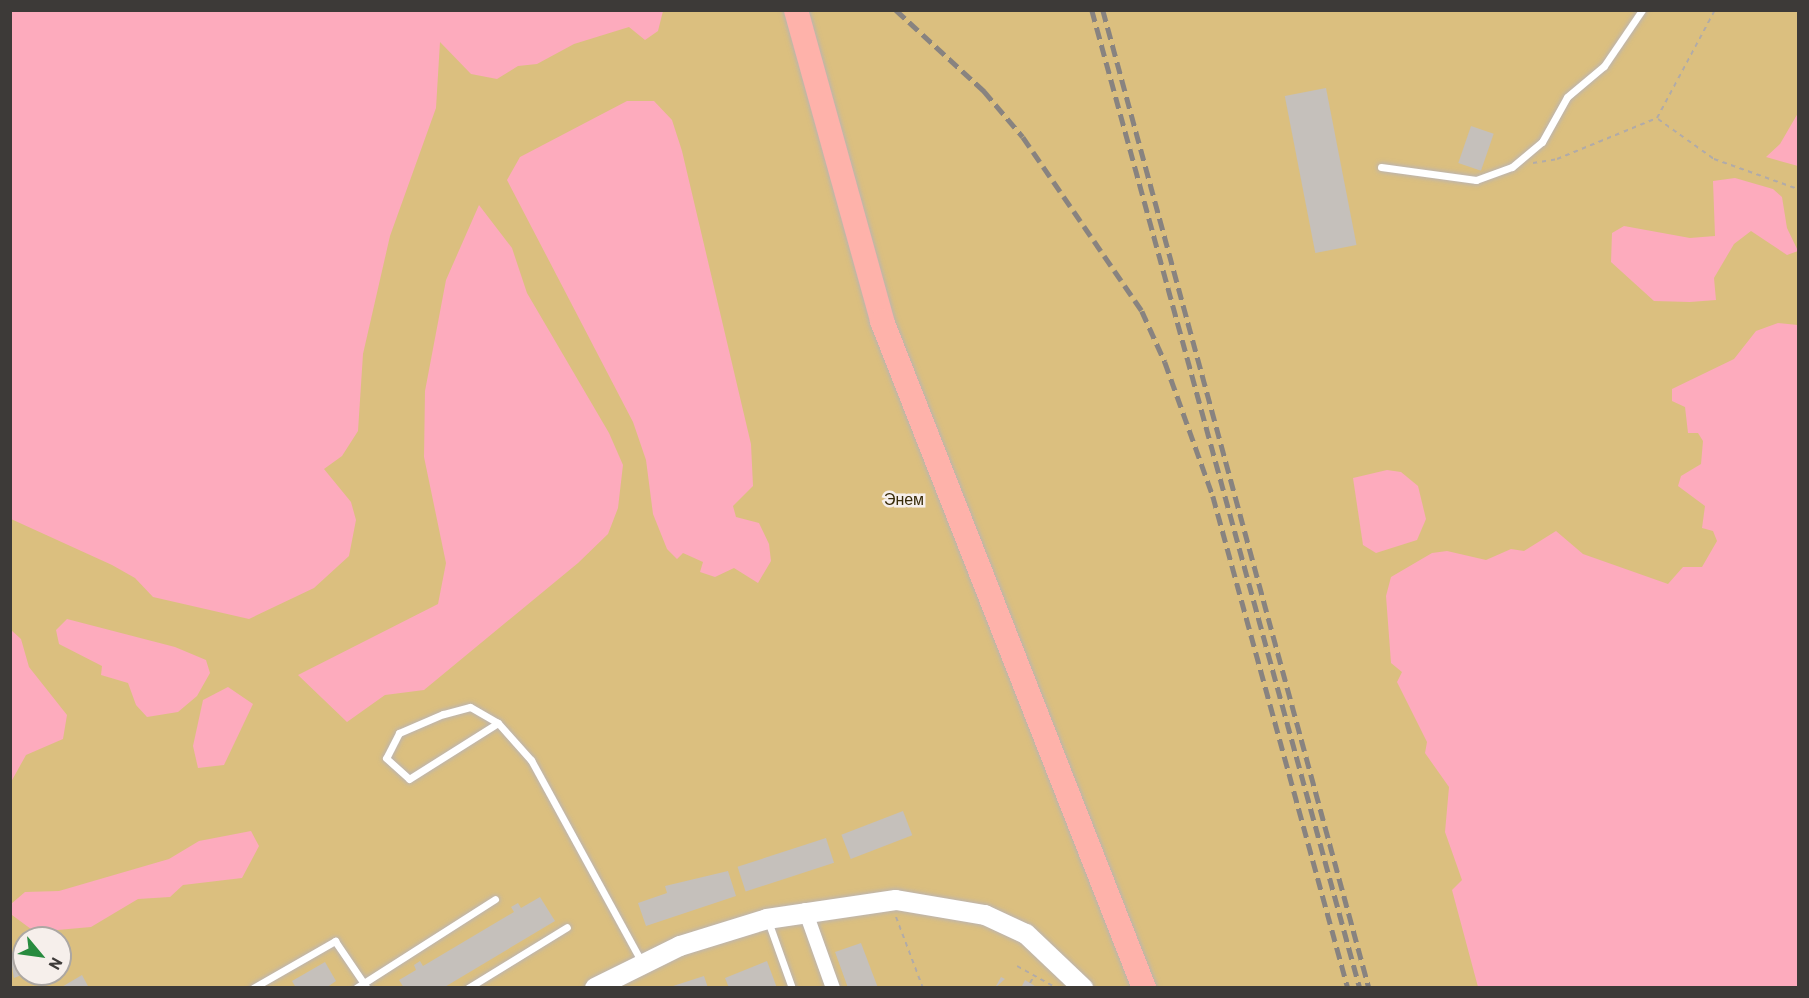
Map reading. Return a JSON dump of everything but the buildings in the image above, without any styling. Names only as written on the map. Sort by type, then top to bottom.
[{"type":"highway","points":[[796,10],[882,321],[1143,987]]},
{"type":"street","points":[[595,987],[642,963],[767,919],[805,910],[890,901],[946,905],[1026,934],[1083,987]]},
{"type":"street","points":[[805,910],[833,987]]},
{"type":"lane","points":[[1381,167],[1476,180],[1512,167],[1542,141],[1567,97],[1604,66],[1642,10]]},
{"type":"lane","points":[[498,723],[409,779],[386,758],[399,733],[443,714],[470,707],[498,723],[531,760],[642,963]]},
{"type":"lane","points":[[356,987],[366,985],[495,899]]},
{"type":"lane","points":[[767,919],[792,987]]},
{"type":"lane","points":[[468,987],[567,927]]},
{"type":"lane","points":[[254,987],[335,941],[366,985]]},
{"type":"path","points":[[1512,167],[1557,159],[1657,118],[1715,10]]},
{"type":"path","points":[[1657,118],[1714,159],[1798,189]]},
{"type":"path","points":[[890,901],[923,987]]},
{"type":"path","points":[[1017,966],[1053,986]]},
{"type":"path","points":[[1030,983],[1035,976]]},
{"type":"green space","name":"Энем","points":[[10,11],[1798,11],[1798,987],[11,987]]},
{"type":"shaded area","points":[[10,11],[663,11],[658,31],[645,40],[629,27],[574,44],[537,64],[518,66],[497,79],[471,74],[440,42],[436,108],[390,236],[363,354],[358,431],[342,456],[324,469],[351,502],[356,520],[349,556],[314,588],[249,619],[153,597],[135,578],[112,565],[11,519]]},
{"type":"shaded area","points":[[627,101],[654,101],[672,120],[682,151],[751,444],[753,486],[733,506],[736,517],[759,523],[769,544],[771,561],[758,583],[734,568],[715,577],[700,572],[703,562],[683,553],[677,559],[667,549],[653,514],[646,460],[633,422],[507,180],[520,157]]},
{"type":"shaded area","points":[[1798,113],[1798,166],[1766,157],[1780,144]]},
{"type":"shaded area","points":[[1735,178],[1773,189],[1782,197],[1787,228],[1798,251],[1787,255],[1751,231],[1734,244],[1714,278],[1716,300],[1690,302],[1654,301],[1611,262],[1612,233],[1624,226],[1690,238],[1715,236],[1713,181]]},
{"type":"shaded area","points":[[479,205],[512,248],[527,293],[609,433],[623,465],[618,508],[608,534],[578,563],[424,690],[385,695],[347,722],[298,675],[438,604],[446,563],[424,457],[425,391],[446,280]]},
{"type":"shaded area","points":[[1778,323],[1798,325],[1798,987],[1478,987],[1452,890],[1462,880],[1445,832],[1449,787],[1425,753],[1427,742],[1397,682],[1402,672],[1391,663],[1386,596],[1391,577],[1432,553],[1447,551],[1486,560],[1511,549],[1524,551],[1556,531],[1583,554],[1668,584],[1683,567],[1702,567],[1717,541],[1713,531],[1702,528],[1705,506],[1678,486],[1681,476],[1701,464],[1703,441],[1698,433],[1688,433],[1685,407],[1672,401],[1672,389],[1734,359],[1756,331]]},
{"type":"shaded area","points":[[1387,470],[1401,472],[1418,486],[1426,519],[1417,540],[1376,553],[1363,545],[1353,478]]},
{"type":"shaded area","points":[[67,619],[175,647],[206,660],[210,673],[197,696],[178,712],[147,717],[136,705],[128,683],[101,675],[102,666],[59,644],[56,630]]},
{"type":"shaded area","points":[[11,630],[21,639],[29,667],[67,715],[63,739],[26,755],[11,782]]},
{"type":"shaded area","points":[[228,687],[253,704],[224,765],[198,768],[193,746],[203,700]]},
{"type":"shaded area","points":[[251,831],[259,846],[242,878],[183,885],[170,897],[138,899],[91,927],[72,929],[72,926],[27,926],[12,915],[11,904],[25,892],[59,891],[169,859],[199,841]]},
{"type":"railway","points":[[896,10],[984,91],[1023,137],[1142,311],[1165,362],[1213,496],[1348,988]]},
{"type":"railway","points":[[1092,10],[1360,988]]},
{"type":"railway","points":[[1103,10],[1369,988]]}]
